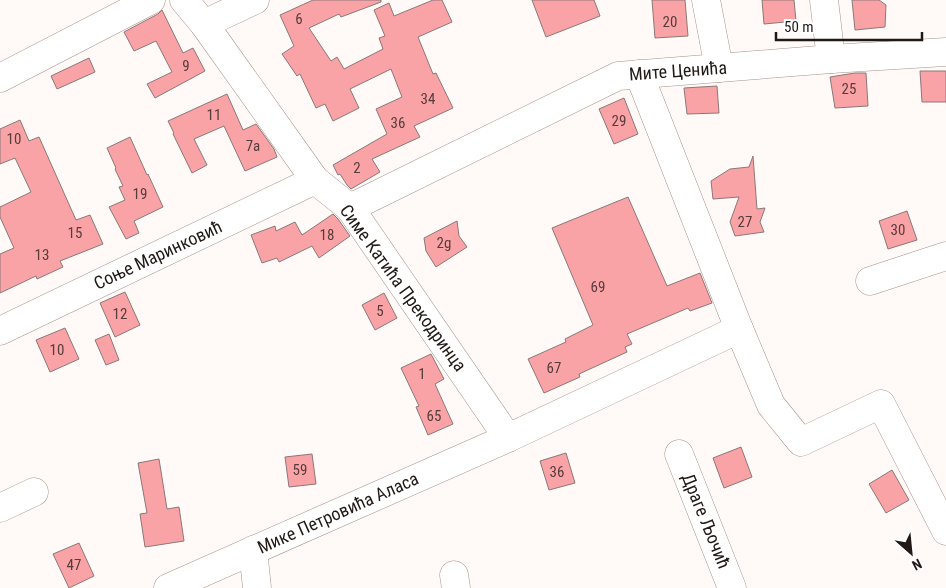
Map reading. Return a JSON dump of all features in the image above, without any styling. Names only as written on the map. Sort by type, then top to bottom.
[{"type":"street","points":[[0,78],[151,0]]},
{"type":"street","name":"Симе Катића Прекодринца","points":[[184,0],[204,24],[315,180],[350,208],[508,438]]},
{"type":"street","points":[[204,24],[255,0]]},
{"type":"street","points":[[706,0],[719,68]]},
{"type":"street","points":[[824,0],[831,59]]},
{"type":"street","name":"Мите Ценића","points":[[350,208],[618,76],[946,52]]},
{"type":"street","points":[[640,74],[739,329],[771,404],[801,442],[881,404],[946,531]]},
{"type":"street","name":"Соње Маринковић","points":[[0,331],[315,180]]},
{"type":"street","points":[[870,282],[945,257]]},
{"type":"street","name":"Мике Петровића Аласа","points":[[168,588],[508,438],[739,329]]},
{"type":"street","name":"Драге Љочић","points":[[679,454],[732,588]]},
{"type":"street","points":[[0,508],[34,492]]},
{"type":"street","points":[[253,550],[257,588]]},
{"type":"building","points":[[313,0],[381,0],[381,2],[341,17],[339,14],[309,28],[331,61],[337,57],[344,69],[383,49],[379,38],[385,36],[374,10],[389,3],[394,16],[433,0],[442,0],[452,22],[418,37],[433,74],[436,73],[453,108],[414,126],[420,137],[372,159],[380,172],[351,189],[340,174],[338,175],[333,165],[387,134],[376,109],[402,97],[391,69],[350,89],[359,108],[333,121],[325,104],[316,108],[300,74],[297,76],[282,54],[294,46],[280,15]]},
{"type":"building","points":[[532,0],[594,0],[600,16],[546,37]]},
{"type":"building","points":[[652,0],[685,0],[688,36],[655,38]]},
{"type":"building","points":[[762,0],[794,0],[796,21],[764,24]]},
{"type":"building","points":[[852,0],[879,0],[886,5],[885,27],[855,30]]},
{"type":"building","points":[[162,10],[183,53],[193,48],[205,71],[155,98],[147,84],[172,72],[156,41],[134,51],[124,32]]},
{"type":"building","points":[[89,58],[95,72],[57,89],[51,76]]},
{"type":"building","points":[[920,71],[946,71],[946,102],[922,102]]},
{"type":"building","points":[[866,73],[868,106],[835,108],[830,77]]},
{"type":"building","points":[[717,86],[719,113],[687,114],[684,88]]},
{"type":"building","points":[[227,94],[243,130],[256,124],[274,149],[277,157],[245,171],[224,126],[194,139],[207,165],[192,173],[168,121]]},
{"type":"building","points":[[624,98],[638,134],[614,144],[599,109]]},
{"type":"building","points":[[20,120],[29,141],[39,137],[76,220],[90,215],[103,244],[60,261],[63,267],[37,279],[36,276],[0,293],[0,254],[14,248],[0,217],[0,207],[31,192],[15,158],[0,164],[0,129]]},
{"type":"building","points":[[130,137],[163,207],[134,221],[139,233],[126,239],[109,207],[125,200],[119,187],[123,186],[107,148]]},
{"type":"building","points":[[753,156],[757,209],[765,208],[760,222],[764,232],[735,236],[730,222],[739,197],[713,199],[711,181],[730,169],[749,167]]},
{"type":"building","points":[[628,197],[667,286],[700,273],[712,303],[690,311],[688,308],[627,334],[632,344],[625,347],[627,352],[579,374],[580,377],[544,393],[528,359],[566,342],[565,339],[593,325],[552,228]]},
{"type":"building","points":[[907,211],[917,240],[888,249],[879,221]]},
{"type":"building","points":[[333,214],[350,236],[319,258],[312,246],[279,262],[277,258],[262,263],[251,235],[275,226],[276,231],[295,222],[302,235]]},
{"type":"building","points":[[457,221],[459,236],[467,247],[436,267],[426,251],[424,238]]},
{"type":"building","points":[[125,292],[140,325],[115,337],[100,303]]},
{"type":"building","points":[[384,293],[397,318],[375,330],[362,305]]},
{"type":"building","points":[[65,328],[79,359],[50,372],[36,340]]},
{"type":"building","points":[[109,334],[119,360],[106,365],[95,340]]},
{"type":"building","points":[[431,354],[444,379],[435,384],[453,424],[428,435],[416,407],[419,406],[401,368]]},
{"type":"building","points":[[741,447],[752,477],[724,488],[713,458]]},
{"type":"building","points":[[566,453],[575,483],[549,490],[540,461]]},
{"type":"building","points":[[312,454],[316,484],[289,487],[285,457]]},
{"type":"building","points":[[159,459],[167,509],[179,507],[184,541],[145,547],[140,514],[147,513],[138,463]]},
{"type":"building","points":[[892,470],[909,500],[886,513],[869,484]]},
{"type":"building","points":[[79,543],[94,576],[69,588],[53,554]]}]
